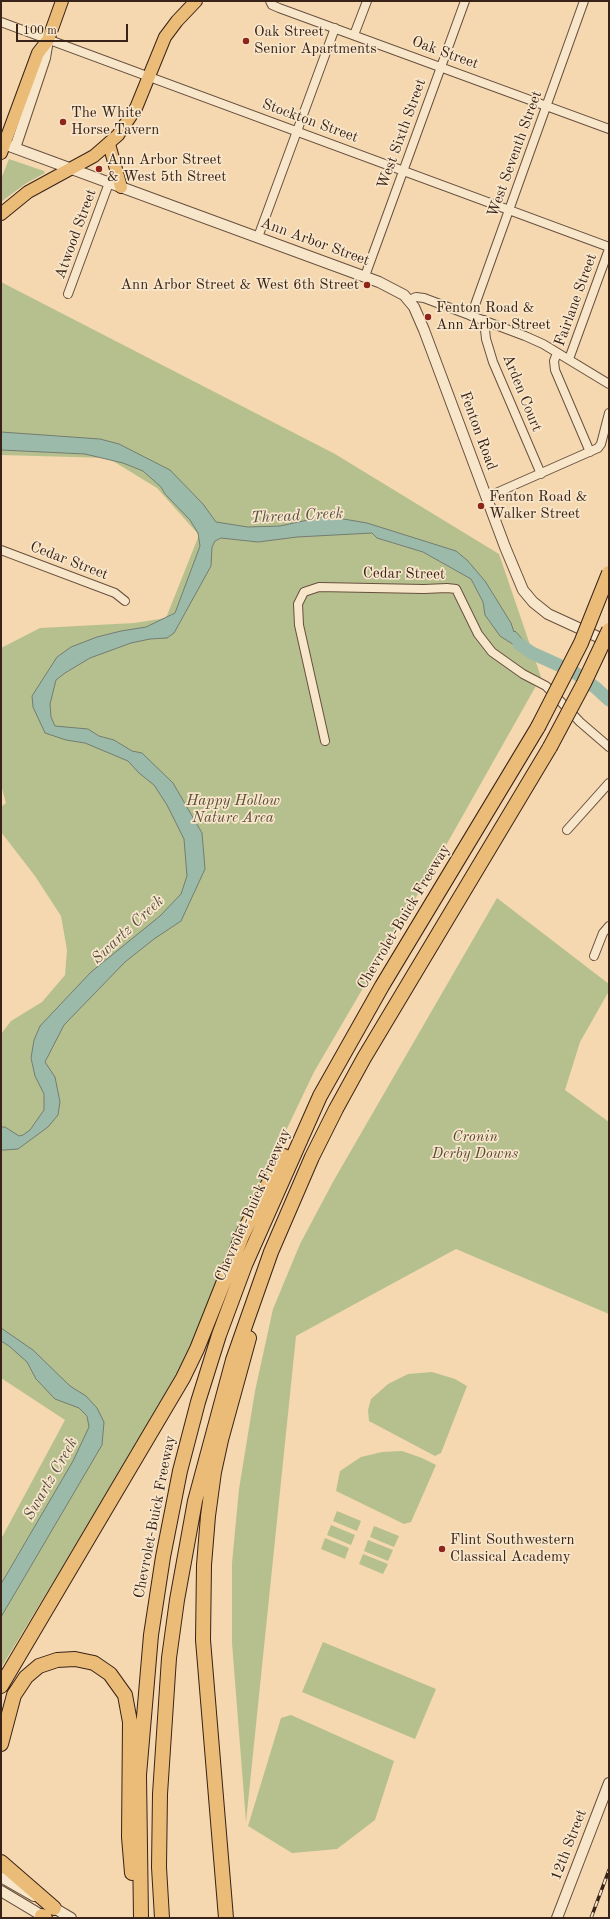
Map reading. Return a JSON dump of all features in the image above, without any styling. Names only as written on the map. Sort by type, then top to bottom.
[{"type":"highway","name":"Chevrolet-Buick Freeway","points":[[140,1918],[138,1820],[144,1705],[150,1634],[169,1521],[191,1427],[230,1301],[320,1096],[378,993],[538,726],[581,643],[609,573]]},
{"type":"highway","points":[[162,1918],[159,1867],[161,1760],[169,1658],[177,1600],[195,1501],[232,1360],[271,1252],[312,1157],[364,1058],[550,747],[584,683],[609,630]]},
{"type":"highway","points":[[1,1686],[183,1378],[197,1349],[228,1271],[261,1197],[320,1096]]},
{"type":"highway","points":[[226,1918],[204,1640],[206,1540],[211,1492],[221,1440],[271,1252]]},
{"type":"highway","points":[[1,1744],[14,1695],[26,1677],[40,1666],[57,1660],[75,1659],[94,1664],[110,1674],[116,1680],[124,1695],[130,1722],[129,1854],[140,1918]]},
{"type":"highway","points":[[1,1862],[47,1915]]},
{"type":"main road","points":[[5,147],[38,53],[48,40],[62,1]]},
{"type":"main road","points":[[1,214],[28,192],[94,156],[109,144],[122,130],[134,112],[165,37],[176,21],[196,1]]},
{"type":"main road","points":[[109,144],[121,187]]},
{"type":"street","points":[[354,35],[367,1]]},
{"type":"street","name":"West Sixth Street","points":[[365,276],[465,1]]},
{"type":"street","name":"West Seventh Street","points":[[471,316],[584,1]]},
{"type":"street","name":"Oak Street","points":[[270,2],[335,28],[609,130]]},
{"type":"street","name":"Stockton Street","points":[[1,22],[298,131],[609,248]]},
{"type":"street","points":[[258,237],[335,28]]},
{"type":"street","name":"Ann Arbor Street","points":[[5,147],[72,169],[365,276],[395,289],[409,300]]},
{"type":"street","name":"Atwood Street","points":[[68,294],[109,183]]},
{"type":"street","name":"Fairlane Street","points":[[569,359],[609,248]]},
{"type":"street","points":[[409,300],[421,297],[532,339],[569,359],[609,384]]},
{"type":"street","name":"Fenton Road","points":[[409,300],[424,330],[518,580],[526,594],[537,606],[554,617],[609,642]]},
{"type":"street","name":"Arden Court","points":[[484,320],[486,339],[493,362],[541,474]]},
{"type":"street","points":[[558,353],[554,361],[555,370],[590,452]]},
{"type":"street","points":[[487,497],[601,446],[609,413]]},
{"type":"street","name":"Cedar Street","points":[[1,550],[115,593],[125,601]]},
{"type":"street","name":"Cedar Street","points":[[325,741],[299,626],[298,604],[304,592],[319,587],[424,590],[447,588],[456,589],[478,634],[492,652],[523,674],[546,686],[580,722],[609,747]]},
{"type":"street","points":[[567,830],[609,783]]},
{"type":"street","points":[[594,956],[603,933],[609,926]]},
{"type":"street","name":"12th Street","points":[[557,1918],[609,1783]]},
{"type":"street","points":[[1,1877],[47,1915]]},
{"type":"street","points":[[1,1891],[47,1915],[70,1918]]},
{"type":"green space","points":[[9,159],[44,171],[45,173],[25,184],[1,202],[1,179]]},
{"type":"green space","name":"Happy Hollow Nature Area","points":[[1,282],[335,454],[499,554],[541,677],[436,863],[314,1072],[238,1231],[178,1376],[1,1668],[1,1539],[65,1420],[1,1378],[1,1034],[11,1021],[42,1002],[65,975],[67,950],[61,916],[35,876],[1,832],[1,807],[6,803],[1,785],[1,648],[40,628],[134,623],[166,618],[199,535],[157,488],[108,458],[1,455]]},
{"type":"green space","name":"Cronin Derby Downs","points":[[497,898],[609,984],[609,991],[580,1042],[565,1090],[609,1122],[609,1314],[456,1249],[296,1336],[246,1822],[232,1643],[232,1563],[239,1489],[255,1391],[273,1309],[300,1244],[334,1180]]},
{"type":"green space","points":[[432,1372],[455,1379],[467,1386],[441,1453],[435,1456],[369,1421],[368,1410],[371,1399],[388,1384],[408,1374]]},
{"type":"green space","points":[[402,1451],[436,1465],[411,1522],[404,1524],[336,1491],[340,1471],[361,1457],[382,1452]]},
{"type":"green space","points":[[337,1511],[361,1521],[357,1531],[333,1521]]},
{"type":"green space","points":[[331,1525],[355,1535],[351,1545],[327,1535]]},
{"type":"green space","points":[[374,1526],[399,1536],[394,1547],[370,1537]]},
{"type":"green space","points":[[325,1538],[349,1548],[345,1559],[321,1549]]},
{"type":"green space","points":[[368,1540],[393,1550],[388,1561],[364,1551]]},
{"type":"green space","points":[[363,1554],[388,1564],[383,1574],[359,1564]]},
{"type":"green space","points":[[323,1642],[436,1689],[415,1739],[302,1692]]},
{"type":"green space","points":[[291,1715],[394,1761],[375,1820],[337,1849],[292,1853],[248,1826],[281,1718]]},
{"type":"shaded area","points":[[1,432],[100,439],[119,444],[170,470],[203,504],[216,522],[248,527],[280,526],[326,516],[367,523],[456,551],[467,560],[485,581],[511,623],[514,632],[515,631],[527,644],[531,646],[536,659],[500,636],[485,615],[483,602],[471,579],[423,552],[377,538],[372,533],[297,537],[258,542],[221,538],[215,541],[212,547],[211,566],[174,633],[167,638],[150,639],[131,643],[90,658],[56,680],[50,704],[51,717],[55,726],[88,729],[99,736],[114,740],[132,751],[142,753],[173,783],[202,833],[205,869],[181,921],[154,939],[125,962],[64,1025],[45,1062],[55,1077],[60,1102],[58,1115],[48,1127],[18,1149],[4,1150],[1,1150],[1,1127],[5,1127],[19,1136],[23,1135],[30,1130],[44,1110],[44,1094],[35,1076],[31,1058],[34,1040],[40,1026],[91,972],[160,916],[181,894],[187,876],[184,839],[167,805],[154,785],[139,773],[128,761],[85,743],[66,740],[45,733],[33,707],[32,696],[57,657],[71,647],[97,637],[146,627],[175,613],[200,546],[198,533],[190,520],[165,494],[161,487],[143,471],[123,463],[85,454],[1,450]]},
{"type":"shaded area","points":[[1,1328],[33,1350],[70,1386],[86,1396],[97,1408],[104,1422],[102,1445],[1,1617],[1,1584],[73,1461],[89,1427],[87,1416],[79,1408],[55,1399],[36,1379],[27,1362],[1,1341]]},
{"type":"waterway","name":"Thread Creek","points":[[519,644],[532,653],[574,672],[596,688],[609,700]]},
{"type":"railway","points":[[591,1918],[609,1870]]},
{"type":"place","name":"Oak Street Senior Apartments","points":[[246,41]]},
{"type":"place","name":"The White Horse Tavern","points":[[63,122]]},
{"type":"place","name":"Ann Arbor Street & West 5th Street","points":[[99,169]]},
{"type":"place","name":"Ann Arbor Street & West 6th Street","points":[[367,285]]},
{"type":"place","name":"Fenton Road & Ann Arbor Street","points":[[428,317]]},
{"type":"place","name":"Fenton Road & Walker Street","points":[[481,506]]},
{"type":"place","name":"Flint Southwestern Classical Academy","points":[[442,1549]]},
{"type":"water label","name":"Swartz Creek","points":[[128,930]]},
{"type":"water label","name":"Swartz Creek","points":[[51,1479]]}]
